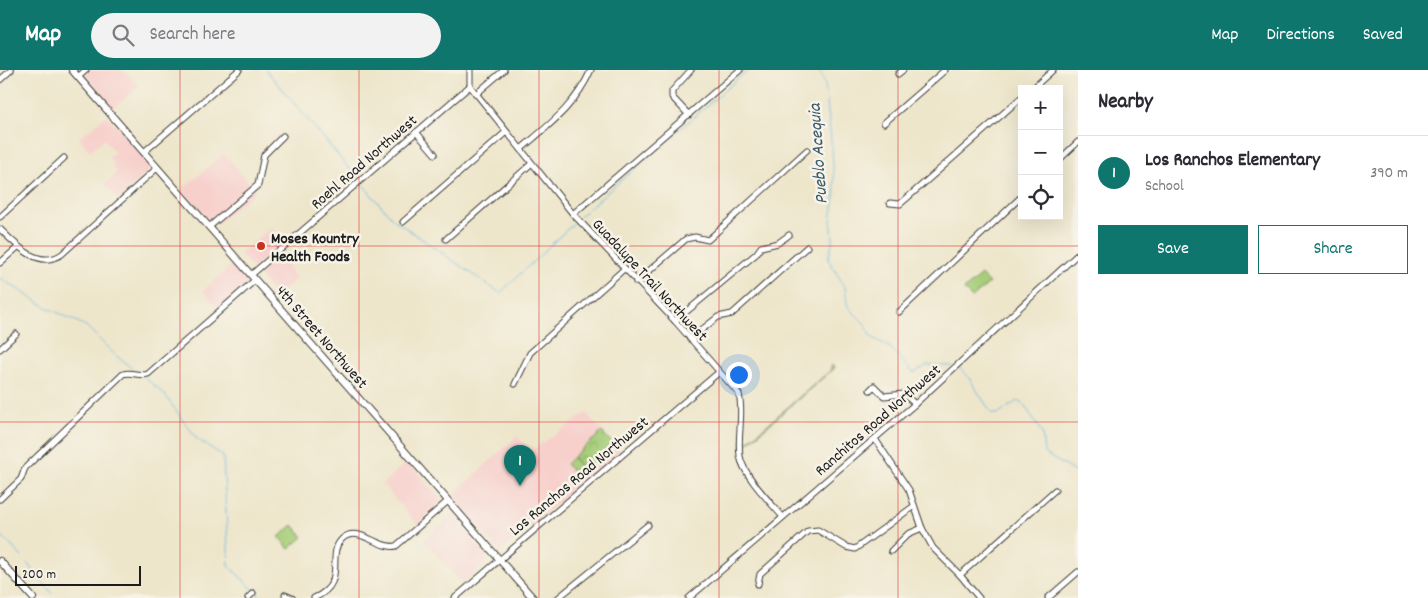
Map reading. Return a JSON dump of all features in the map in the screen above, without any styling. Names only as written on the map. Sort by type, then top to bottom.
[{"type":"main road","name":"4th Street Northwest","points":[[72,70],[533,598]]},
{"type":"main road","points":[[0,561],[33,598]]},
{"type":"street","points":[[0,80],[11,70]]},
{"type":"street","points":[[78,77],[86,70]]},
{"type":"street","points":[[144,152],[239,70]]},
{"type":"street","points":[[470,70],[470,86]]},
{"type":"street","points":[[476,94],[504,70]]},
{"type":"street","points":[[521,149],[570,106],[582,89],[591,70]]},
{"type":"street","points":[[689,115],[672,96],[672,92],[691,70]]},
{"type":"street","points":[[573,214],[740,70]]},
{"type":"street","points":[[884,123],[944,70]]},
{"type":"street","points":[[1036,85],[1053,70]]},
{"type":"street","name":"Guadalupe Trail Northwest","points":[[470,86],[573,214],[675,321],[738,394],[742,407],[740,458],[752,480],[783,517]]},
{"type":"street","name":"Roehl Road Northwest","points":[[0,499],[21,479],[25,468],[123,374],[128,372],[140,376],[148,374],[416,132],[470,86]]},
{"type":"street","points":[[890,203],[900,204],[908,198],[1018,102]]},
{"type":"street","points":[[416,132],[435,154]]},
{"type":"street","points":[[403,222],[506,132]]},
{"type":"street","points":[[209,227],[258,185],[264,155],[284,136]]},
{"type":"street","points":[[1063,156],[1078,142]]},
{"type":"street","points":[[636,282],[686,239],[695,237],[708,240],[807,150]]},
{"type":"street","points":[[0,217],[64,158]]},
{"type":"street","points":[[446,240],[532,164]]},
{"type":"street","points":[[0,229],[18,247],[41,260],[50,260],[58,257],[157,168]]},
{"type":"street","points":[[899,312],[1018,200]]},
{"type":"street","points":[[675,321],[756,254],[761,247],[778,243],[789,235]]},
{"type":"street","points":[[0,263],[18,247]]},
{"type":"street","points":[[690,339],[718,317],[732,314],[808,247]]},
{"type":"street","name":"Ranchitos Road Northwest","points":[[689,598],[915,404],[1078,254]]},
{"type":"street","points":[[515,384],[530,353],[624,269]]},
{"type":"street","points":[[0,349],[16,334]]},
{"type":"street","name":"Los Ranchos Road Northwest","points":[[455,598],[718,373]]},
{"type":"street","points":[[870,390],[874,386],[884,396],[904,394],[915,404]]},
{"type":"street","points":[[875,439],[903,479],[922,528],[933,548],[960,575],[979,598]]},
{"type":"street","points":[[960,575],[1055,490]]},
{"type":"street","points":[[314,598],[327,589],[332,582],[336,572],[335,554],[341,540],[346,536],[358,534],[387,546],[396,546],[448,501]]},
{"type":"street","points":[[758,584],[760,574],[808,532],[818,530],[846,548],[855,550],[914,506]]},
{"type":"street","points":[[558,598],[648,525]]},
{"type":"street","points":[[891,550],[908,534],[922,528]]},
{"type":"street","points":[[1048,598],[1078,572]]},
{"type":"street","points":[[248,598],[253,594]]},
{"type":"street","points":[[285,595],[292,598]]},
{"type":"shaded area","points":[[90,70],[120,70],[128,74],[139,86],[113,108],[84,75]]},
{"type":"shaded area","points":[[107,115],[152,167],[118,200],[105,184],[117,172],[113,168],[115,165],[109,158],[115,152],[104,139],[90,151],[79,138]]},
{"type":"shaded area","points":[[224,154],[256,191],[214,226],[181,190]]},
{"type":"shaded area","points":[[271,227],[284,243],[253,268],[240,254]]},
{"type":"shaded area","points":[[278,256],[297,278],[276,297],[258,273]]},
{"type":"shaded area","points":[[233,264],[249,283],[219,309],[203,291]]},
{"type":"shaded area","points":[[586,413],[620,451],[500,552],[451,497],[517,436],[531,451]]},
{"type":"shaded area","points":[[408,461],[443,502],[418,525],[382,484]]},
{"type":"shaded area","points":[[453,515],[489,560],[462,584],[424,540]]},
{"type":"green space","points":[[981,275],[989,283],[972,298],[964,290]]},
{"type":"green space","points":[[832,365],[834,368],[741,449],[742,440],[747,442],[830,371]]},
{"type":"green space","points":[[602,432],[613,444],[583,469],[573,457]]},
{"type":"green space","points":[[573,457],[583,469],[576,475],[566,464]]},
{"type":"green space","points":[[293,525],[303,537],[289,549],[279,537]]},
{"type":"waterway","points":[[266,70],[357,178]]},
{"type":"waterway","points":[[580,216],[748,70]]},
{"type":"waterway","name":"Pueblo Acequia","points":[[819,70],[825,84],[835,195],[831,220],[833,239],[828,259],[845,287],[847,304],[865,324],[871,337],[891,348],[912,372],[916,372],[927,365],[952,366]]},
{"type":"waterway","points":[[362,184],[393,219],[500,293],[574,223]]},
{"type":"waterway","points":[[0,278],[46,307],[86,326],[115,355],[138,373]]},
{"type":"waterway","name":"Pueblo Acequia","points":[[959,368],[967,375],[992,414],[999,414],[1017,401],[1023,403],[1042,433],[1044,453],[1078,474]]},
{"type":"waterway","points":[[144,377],[164,394],[197,439],[223,456],[229,566],[262,598]]},
{"type":"waterway","points":[[0,534],[22,557]]},
{"type":"waterway","points":[[27,563],[52,593]]},
{"type":"place","name":"Moses Kountry Health Foods","points":[[261,246]]},
{"type":"place","name":"Los Ranchos Elementary","points":[[520,486]]}]
